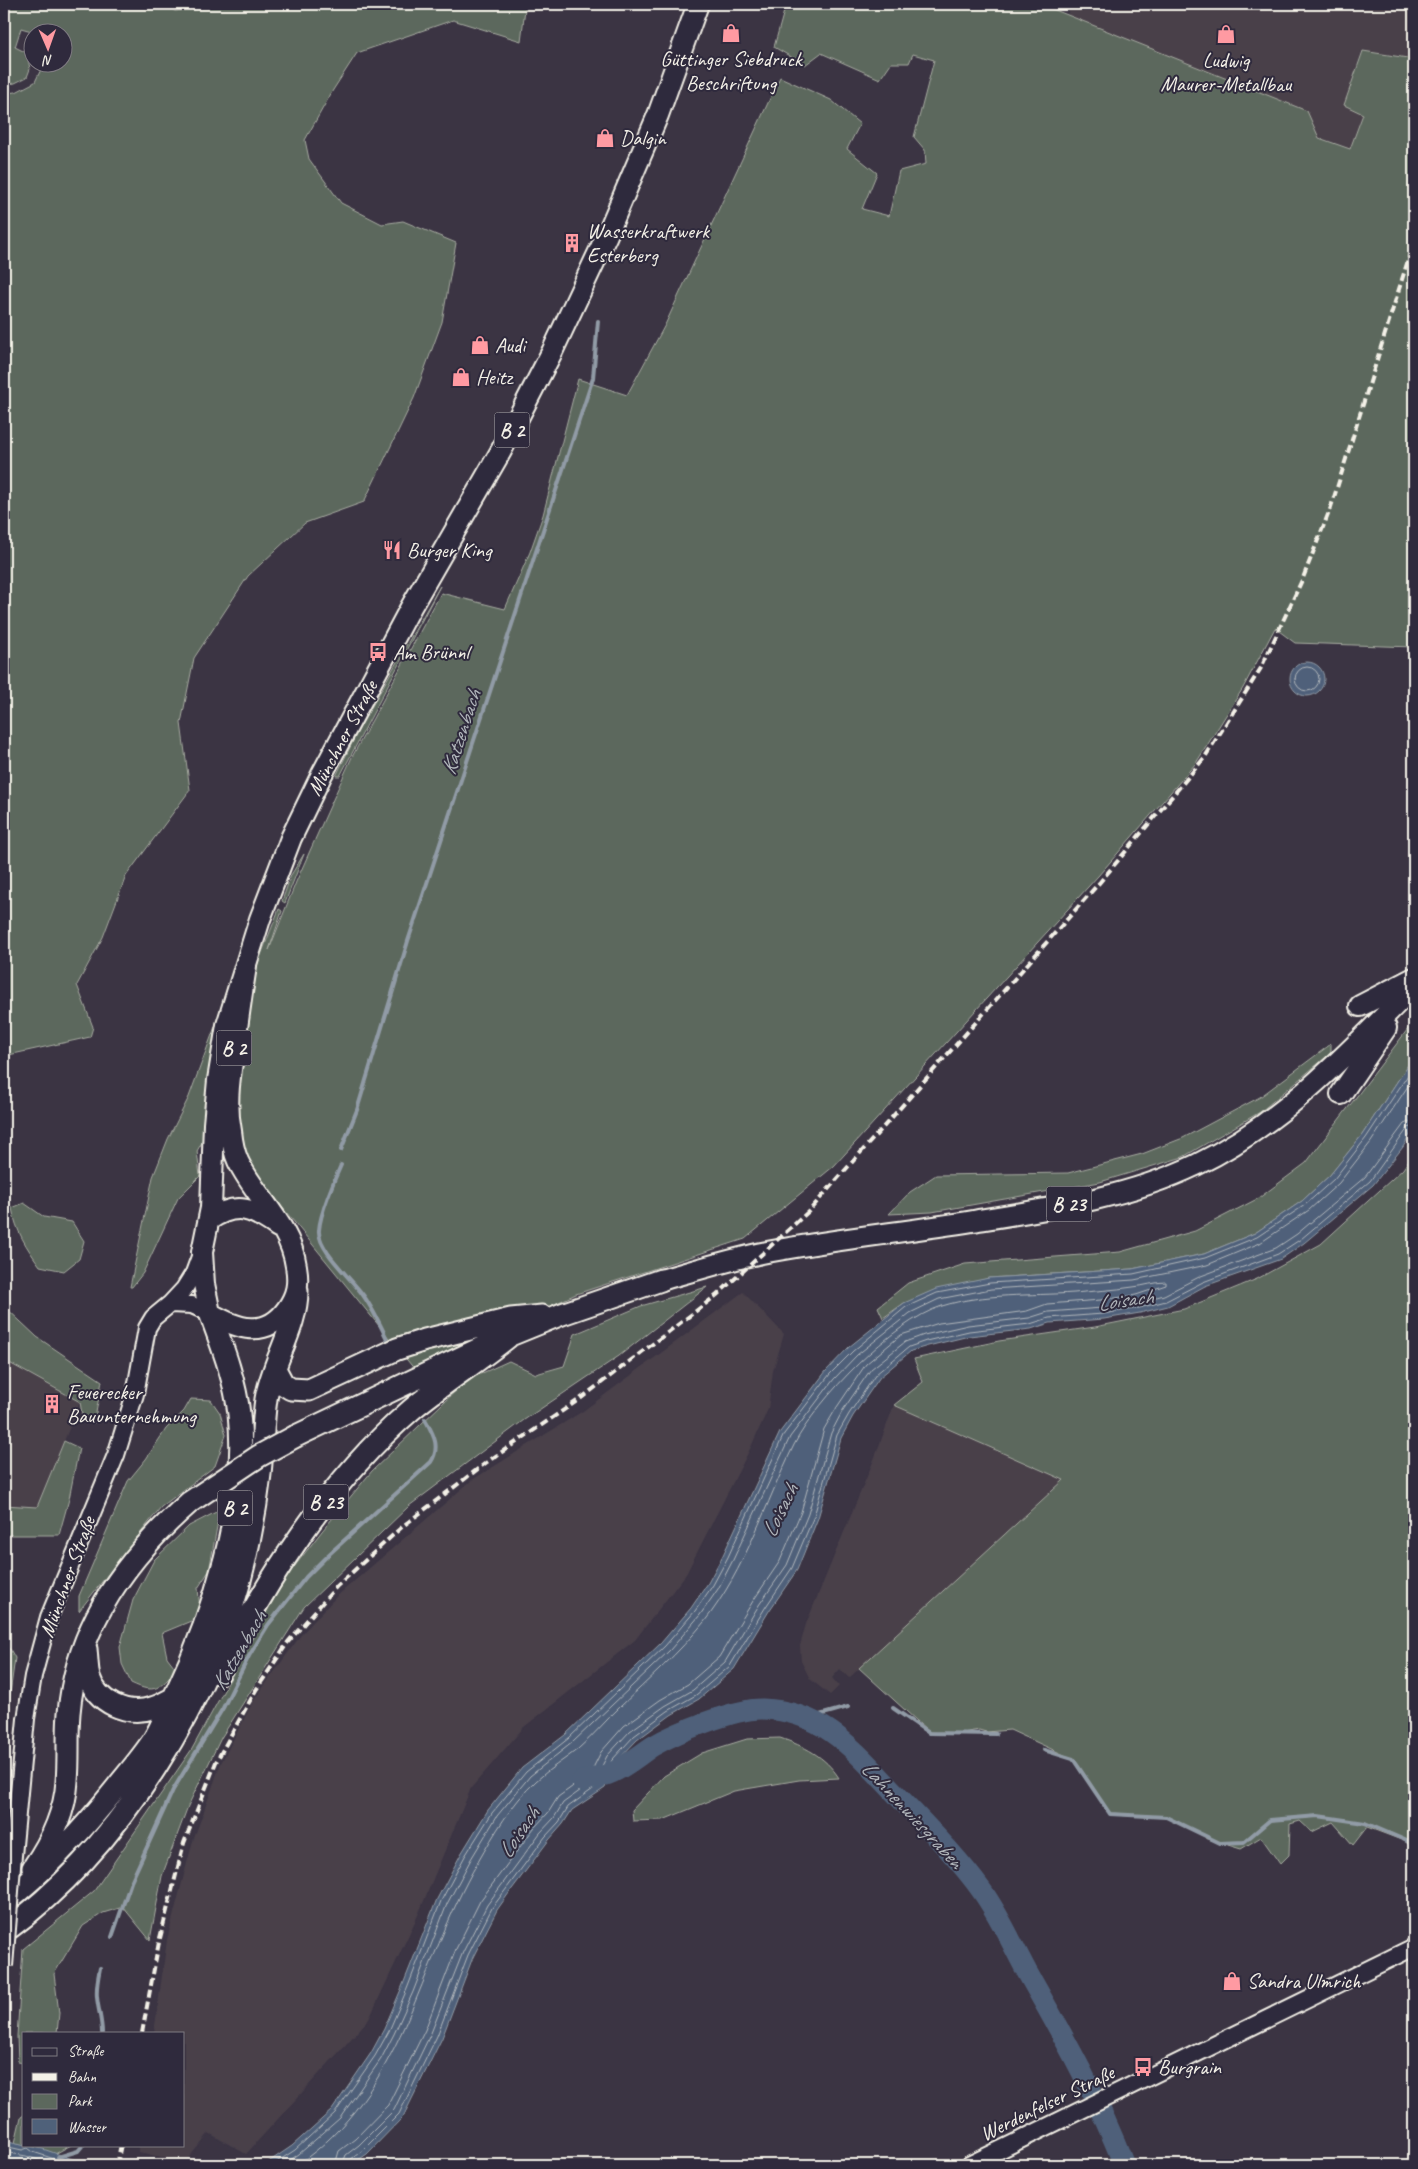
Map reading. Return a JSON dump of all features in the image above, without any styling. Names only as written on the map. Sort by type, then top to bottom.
[{"type":"highway","name":"B 23","points":[[25,1886],[31,1871],[50,1841],[63,1809],[68,1783],[69,1713],[73,1687],[85,1645],[103,1605],[132,1561],[150,1539],[190,1502],[259,1456],[296,1436],[469,1352],[562,1314],[661,1280]]},
{"type":"highway","name":"B 2","points":[[4,1903],[25,1886],[86,1826],[182,1703],[213,1659],[230,1615],[245,1560],[260,1480],[262,1424],[266,1396],[294,1314],[297,1291]]},
{"type":"highway","name":"B 2","points":[[4,1932],[55,1890],[100,1841],[172,1744],[196,1652],[214,1600],[226,1555],[238,1478],[239,1415],[234,1382],[210,1313]]},
{"type":"highway","name":"B 23","points":[[275,1369],[283,1384],[291,1389],[309,1390],[396,1349],[425,1340],[511,1319],[562,1314]]},
{"type":"highway","name":"B 23","points":[[182,1703],[211,1690],[294,1544],[337,1488],[372,1448],[410,1411],[508,1337]]},
{"type":"highway","points":[[85,1645],[89,1676],[93,1686],[106,1701],[126,1710],[139,1710],[182,1703]]},
{"type":"main road","name":"Münchner Straße","points":[[222,1127],[218,1080],[227,1025],[260,919],[291,838],[322,774],[411,607],[501,450],[552,352],[582,289],[658,115],[698,4]]},
{"type":"main road","points":[[1360,1006],[1414,978]]},
{"type":"main road","points":[[1341,1094],[1414,986]]},
{"type":"main road","name":"B 23","points":[[661,1280],[766,1252],[1013,1215],[1117,1194],[1157,1181],[1196,1165],[1277,1116],[1329,1071],[1414,986]]},
{"type":"main road","name":"B 2","points":[[222,1127],[245,1174],[275,1215],[294,1256],[297,1291]]},
{"type":"main road","name":"B 2","points":[[210,1313],[204,1284],[202,1252],[209,1220],[212,1185],[222,1127]]},
{"type":"main road","name":"B 2","points":[[209,1220],[223,1212],[245,1209],[262,1215],[282,1230]]},
{"type":"main road","points":[[210,1313],[224,1322],[241,1328],[250,1329],[266,1326],[280,1318],[297,1291]]},
{"type":"street","name":"Münchner Straße","points":[[4,1966],[26,1719],[34,1676],[49,1617],[116,1455],[135,1394],[147,1328],[153,1318],[170,1304],[189,1281],[202,1252]]},
{"type":"street","points":[[170,1304],[192,1305],[210,1313]]},
{"type":"street","name":"Werdenfelser Straße","points":[[969,2165],[1414,1947]]},
{"type":"shaded area","points":[[1071,4],[1414,4],[1414,59],[1362,51],[1345,105],[1363,113],[1351,149],[1319,138],[1306,111],[1067,16]]},
{"type":"shaded area","points":[[743,1292],[784,1334],[773,1371],[768,1409],[750,1449],[686,1574],[635,1640],[524,1727],[471,1788],[418,1915],[369,2019],[246,2154],[209,2133],[186,2161],[138,2153],[139,2146],[185,2146],[185,2032],[154,2032],[167,1940],[192,1844],[221,1763],[254,1700],[301,1635],[337,1596],[472,1480],[583,1411]]},
{"type":"shaded area","points":[[5,1360],[80,1402],[37,1507],[4,1505]]},
{"type":"shaded area","points":[[894,1405],[1064,1480],[849,1678],[840,1669],[832,1678],[839,1686],[830,1695],[810,1679],[801,1661],[800,1646],[806,1624],[875,1457]]},
{"type":"green space","points":[[4,4],[164,4],[175,11],[202,7],[205,4],[528,4],[525,9],[521,41],[453,20],[357,53],[333,90],[305,140],[309,159],[341,203],[382,224],[403,221],[456,243],[442,322],[414,398],[364,502],[305,523],[248,576],[194,658],[181,723],[190,790],[126,876],[103,937],[77,985],[93,1027],[90,1037],[4,1056],[4,93],[16,92],[35,82],[40,72],[72,72],[72,22],[22,22],[22,28],[15,47],[22,50],[22,72],[29,72],[27,77],[15,83],[4,85]]},
{"type":"green space","points":[[786,4],[1040,4],[1307,111],[1319,138],[1350,149],[1363,114],[1344,105],[1363,51],[1414,59],[1414,647],[1295,643],[1275,628],[1243,688],[1196,763],[1098,876],[834,1166],[745,1239],[576,1294],[507,1326],[425,1382],[250,1168],[236,1128],[232,1104],[250,986],[257,972],[254,973],[279,909],[282,911],[269,950],[296,882],[352,757],[441,593],[505,609],[530,552],[543,515],[578,379],[627,395],[665,325],[780,77],[831,100],[860,124],[847,149],[877,173],[862,209],[889,216],[899,171],[926,164],[925,150],[914,137],[934,60],[913,54],[909,63],[891,63],[880,79],[821,53],[805,65],[774,47]]},
{"type":"green space","points":[[440,586],[340,776],[336,776],[359,729]]},
{"type":"green space","points":[[304,854],[285,903],[282,901],[291,875]]},
{"type":"green space","points":[[217,1021],[207,1084],[205,1137],[197,1151],[200,1176],[178,1198],[143,1273],[130,1287],[153,1177],[168,1139],[189,1097]]},
{"type":"green space","points":[[1414,1021],[1414,1056],[1362,1135],[1330,1175],[1302,1201],[1255,1233],[1204,1254],[1132,1269],[989,1278],[904,1303],[883,1318],[878,1307],[908,1283],[965,1264],[1120,1252],[1195,1231],[1259,1198],[1306,1163]]},
{"type":"green space","points":[[1331,1044],[1331,1053],[1260,1112],[1183,1157],[1100,1182],[932,1212],[889,1214],[910,1192],[936,1175],[1068,1173],[1142,1154],[1183,1138],[1260,1097]]},
{"type":"green space","points":[[1414,1152],[1414,1848],[1404,1841],[1367,1827],[1353,1845],[1333,1822],[1312,1832],[1300,1821],[1290,1824],[1289,1855],[1280,1864],[1261,1837],[1241,1849],[1205,1838],[1206,1836],[1166,1817],[1110,1813],[1073,1759],[1010,1730],[986,1732],[979,1730],[957,1734],[929,1732],[859,1668],[1064,1480],[894,1405],[923,1382],[914,1359],[999,1341],[1095,1327],[1184,1309],[1257,1279],[1321,1244],[1403,1169]]},
{"type":"green space","points":[[24,1203],[44,1217],[72,1222],[84,1241],[79,1259],[64,1271],[40,1266],[26,1245],[16,1224],[12,1208]]},
{"type":"green space","points":[[707,1287],[619,1356],[524,1420],[409,1506],[304,1607],[221,1738],[188,1806],[162,1876],[150,1940],[123,1907],[103,1913],[83,1926],[54,1974],[59,2013],[57,2032],[22,2032],[22,2063],[18,2062],[17,2036],[23,1949],[94,1891],[192,1749],[284,1580],[322,1531],[372,1471],[467,1380],[509,1361],[536,1374],[564,1366],[575,1334],[641,1306]]},
{"type":"green space","points":[[4,1306],[37,1337],[102,1381],[94,1423],[83,1420],[80,1402],[4,1360]]},
{"type":"green space","points":[[191,1399],[211,1400],[220,1413],[226,1435],[215,1466],[161,1507],[79,1611],[79,1596],[128,1481],[146,1459],[166,1429],[184,1411]]},
{"type":"green space","points":[[64,1441],[79,1448],[69,1499],[59,1535],[4,1535],[4,1505],[37,1507]]},
{"type":"green space","points":[[220,1510],[209,1571],[198,1588],[200,1610],[191,1621],[162,1633],[167,1657],[177,1670],[157,1688],[146,1689],[139,1687],[131,1683],[122,1664],[120,1647],[133,1600],[154,1560],[189,1526]]},
{"type":"green space","points":[[4,1648],[10,1649],[15,1658],[4,1737]]},
{"type":"green space","points":[[780,1738],[821,1758],[839,1778],[799,1780],[734,1791],[663,1820],[633,1821],[632,1810],[664,1776],[702,1753],[747,1739]]},
{"type":"green space","points":[[22,2116],[22,2145],[15,2143]]},
{"type":"green space","points":[[28,2146],[69,2146],[55,2154]]},
{"type":"water","points":[[1307,662],[1319,667],[1324,679],[1319,691],[1307,696],[1295,691],[1290,679],[1295,667]]},
{"type":"water","name":"Loisach","points":[[1414,1056],[1414,1128],[1403,1147],[1373,1185],[1304,1243],[1281,1259],[1205,1286],[1168,1306],[1140,1313],[1104,1319],[1050,1323],[1031,1329],[969,1336],[911,1351],[880,1377],[853,1416],[841,1438],[818,1518],[797,1570],[769,1611],[734,1669],[699,1699],[671,1715],[637,1740],[616,1762],[605,1788],[572,1810],[509,1893],[497,1910],[473,1957],[442,2038],[403,2117],[367,2154],[351,2165],[264,2165],[292,2146],[332,2110],[371,2053],[384,2029],[402,1987],[437,1899],[461,1854],[488,1810],[522,1768],[565,1735],[661,1643],[691,1608],[708,1583],[723,1555],[780,1432],[826,1371],[849,1347],[904,1303],[936,1289],[989,1278],[1132,1269],[1204,1254],[1255,1233],[1302,1201],[1330,1175],[1362,1135]]},
{"type":"water","points":[[4,2140],[22,2144],[22,2146],[43,2149],[90,2165],[4,2165]]},
{"type":"waterway","name":"Katzenbach","points":[[341,1150],[357,1110],[408,941],[593,378],[598,321]]},
{"type":"waterway","name":"Katzenbach","points":[[341,1165],[322,1215],[319,1230],[320,1238],[329,1255],[367,1300],[387,1339]]},
{"type":"waterway","name":"Katzenbach","points":[[112,1937],[131,1882],[173,1790],[223,1708],[249,1656],[268,1625],[306,1577],[431,1462],[436,1445],[425,1419]]},
{"type":"waterway","points":[[809,1718],[848,1707]]},
{"type":"waterway","points":[[893,1708],[929,1733],[996,1734]]},
{"type":"waterway","name":"Lahnenwiesgraben","points":[[582,1781],[615,1771],[653,1746],[677,1734],[738,1712],[763,1709],[785,1711],[821,1725],[837,1736],[866,1762],[940,1840],[982,1891],[1002,1923],[1081,2070],[1104,2117],[1124,2165]]},
{"type":"waterway","points":[[1044,1750],[1073,1759],[1110,1814],[1166,1817],[1220,1843],[1244,1842],[1270,1820],[1318,1816],[1365,1823],[1414,1844]]},
{"type":"waterway","name":"Katzenbach","points":[[100,1968],[97,1993],[102,2032]]},
{"type":"waterway","name":"Katzenbach","points":[[58,2157],[78,2151],[82,2146]]},
{"type":"railway","points":[[142,2032],[159,1942],[184,1843],[216,1762],[256,1690],[288,1642],[337,1586],[403,1526],[487,1462],[580,1399],[717,1295],[809,1211],[1100,882],[1205,757],[1261,668],[1303,578],[1331,507],[1414,241]]},
{"type":"railway","points":[[117,2165],[121,2146]]},
{"type":"place","name":"Güttinger Siebdruck Beschriftung","points":[[731,33]]},
{"type":"place","name":"Ludwig Maurer-Metallbau","points":[[1226,34]]},
{"type":"place","name":"Dalgin","points":[[605,138]]},
{"type":"place","name":"Wasserkraftwerk Esterberg","points":[[572,243]]},
{"type":"place","name":"Audi","points":[[480,345]]},
{"type":"place","name":"Heitz","points":[[461,377]]},
{"type":"place","name":"Burger King","points":[[392,550]]},
{"type":"place","name":"Am Brünnl","points":[[378,652]]},
{"type":"place","name":"Feuerecker Bauunternehmung","points":[[52,1404]]},
{"type":"place","name":"Sandra Ulmrich","points":[[1232,1981]]},
{"type":"place","name":"Burgrain","points":[[1143,2067]]}]
